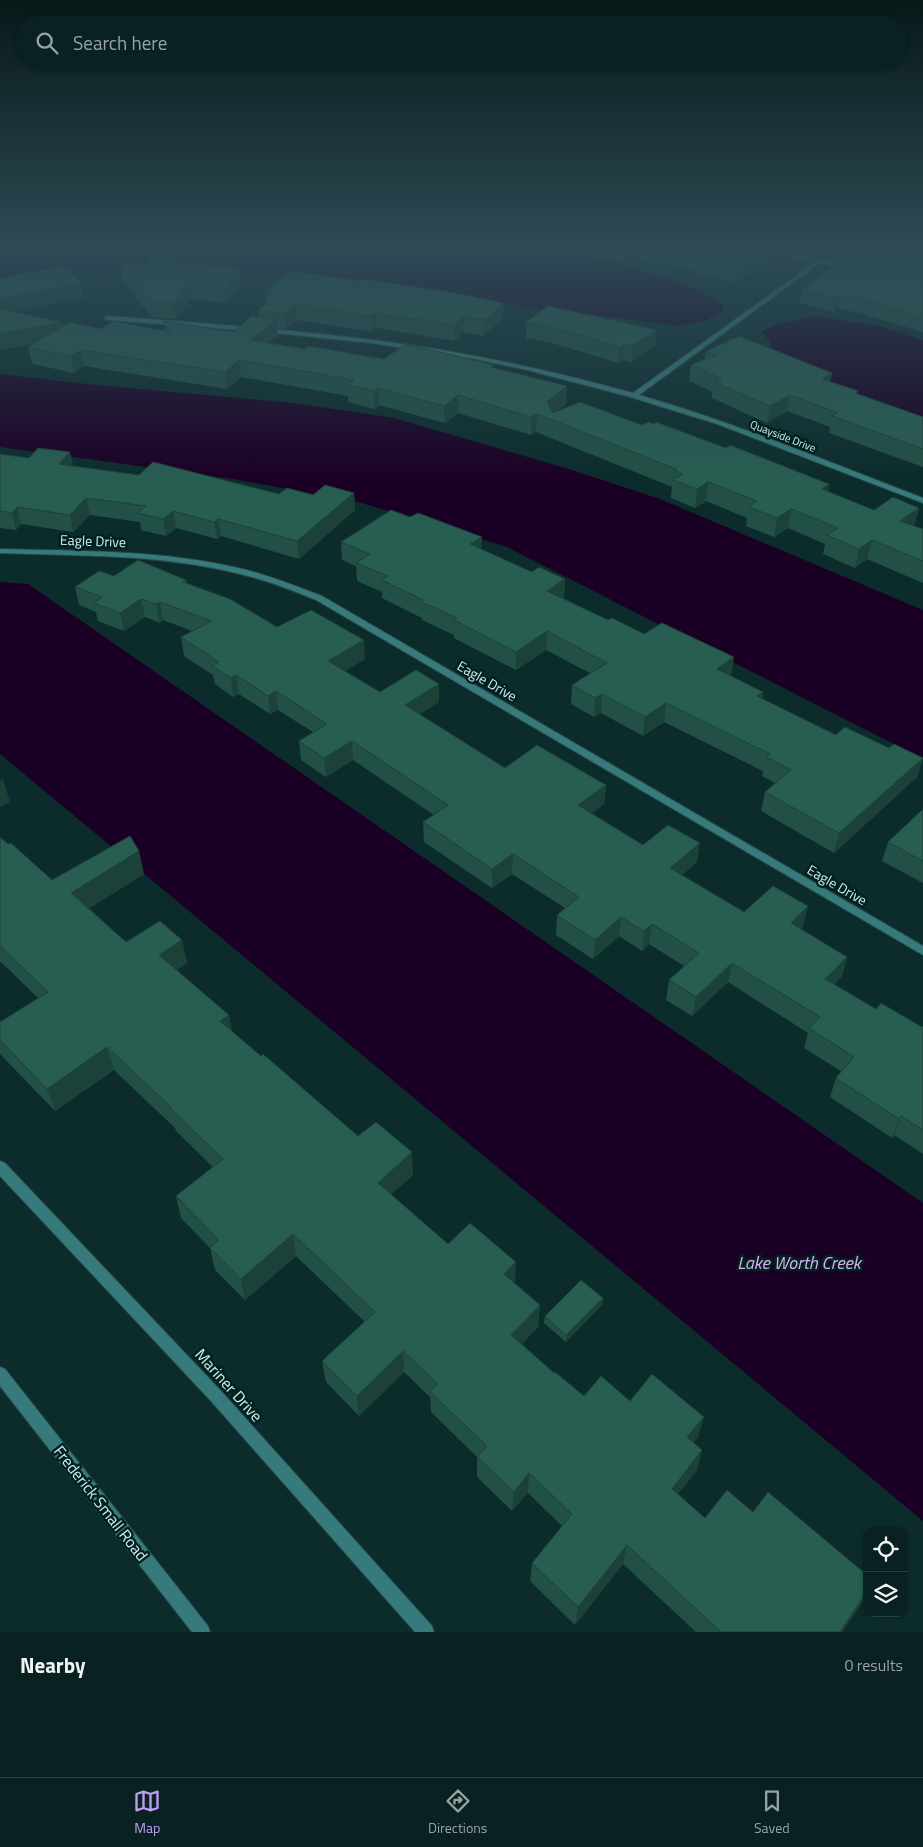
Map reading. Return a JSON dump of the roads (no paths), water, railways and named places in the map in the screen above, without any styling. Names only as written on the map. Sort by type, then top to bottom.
[{"type":"street","name":"Quayside Drive","points":[[208,326],[317,335],[414,347],[524,368],[634,396],[760,437],[923,501]]},
{"type":"street","points":[[634,396],[730,326]]},
{"type":"street","name":"Eagle Drive","points":[[0,551],[182,559],[248,572],[296,588],[318,598],[923,951]]},
{"type":"street","name":"Mariner Drive","points":[[0,1167],[216,1396],[426,1632]]},
{"type":"street","name":"Frederick Small Road","points":[[0,1374],[202,1632]]},
{"type":"water","points":[[772,326],[880,326],[923,340],[923,420],[885,408],[773,358],[771,344],[762,331]]},
{"type":"water","points":[[0,374],[293,403],[394,418],[569,469],[660,499],[923,610],[923,759],[507,547],[358,502],[233,479],[0,447]]},
{"type":"water","name":"Lake Worth Creek","points":[[0,582],[28,584],[923,1203],[923,1521],[0,754]]}]
